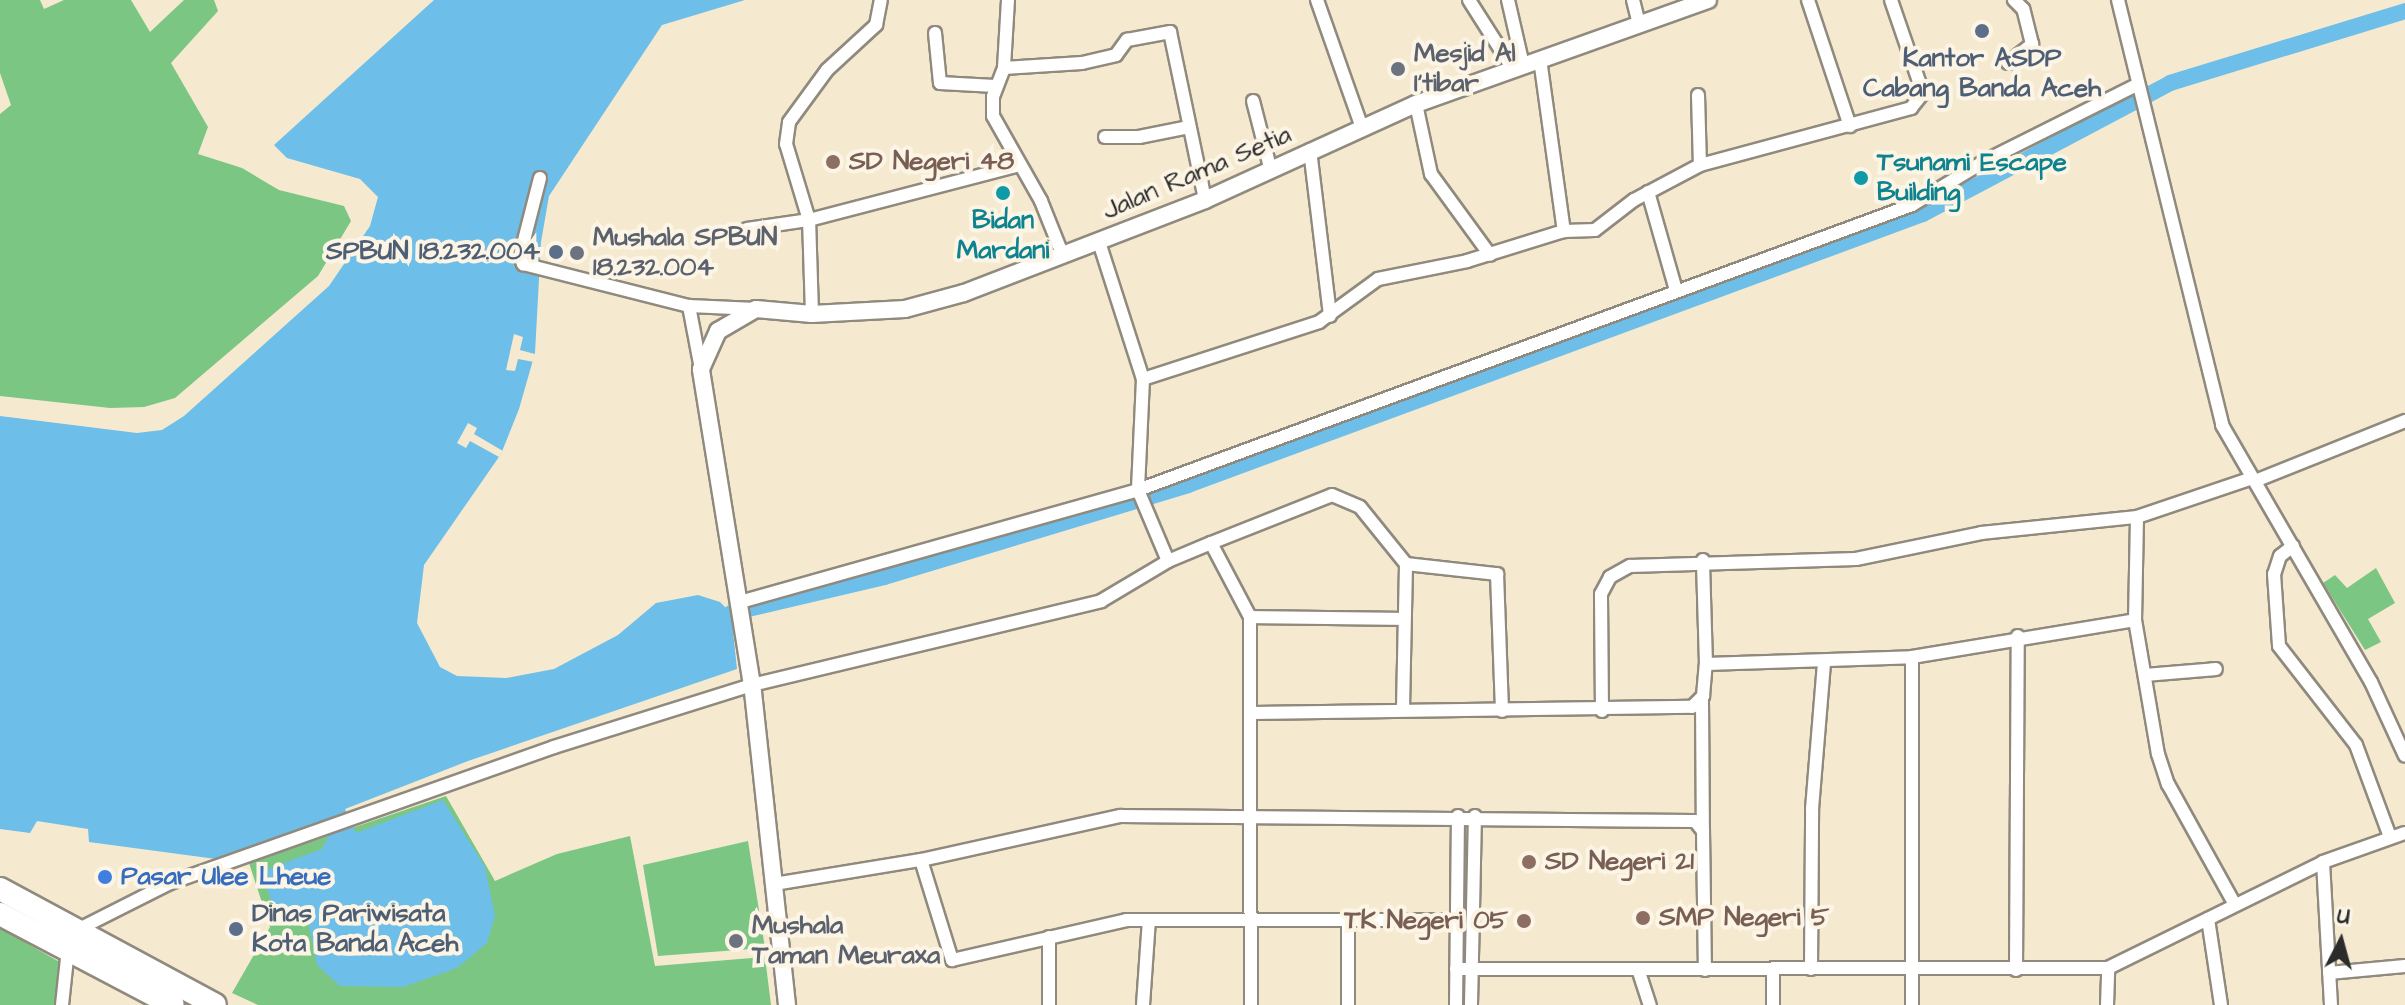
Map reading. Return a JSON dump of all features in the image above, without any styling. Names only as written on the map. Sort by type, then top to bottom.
[{"type":"highway","points":[[0,889],[173,1005]]},
{"type":"highway","points":[[0,914],[72,940],[215,1005]]},
{"type":"street","points":[[812,314],[809,220],[786,144],[789,122],[827,70],[876,25],[881,0]]},
{"type":"street","points":[[1008,0],[1004,68],[995,86],[993,116],[1017,166],[1041,201],[1063,256]]},
{"type":"street","points":[[1317,0],[1362,128]]},
{"type":"street","points":[[1469,0],[1518,67]]},
{"type":"street","points":[[1508,0],[1518,67]]},
{"type":"street","points":[[1633,0],[1639,24]]},
{"type":"street","name":"Jalan Rama Setia","points":[[540,178],[520,256],[523,264],[689,306],[812,314],[926,305],[1205,200],[1416,104],[1708,0]]},
{"type":"street","points":[[1808,0],[1850,126]]},
{"type":"street","points":[[1143,379],[1330,316],[1378,279],[1490,255],[1564,231],[1595,230],[1648,192],[1700,165],[1911,108],[1922,98],[1891,0]]},
{"type":"street","points":[[2008,63],[2032,44],[2023,9],[2014,0]]},
{"type":"street","points":[[2118,0],[2222,425],[2238,445],[2253,479],[2371,682],[2405,756]]},
{"type":"street","points":[[1004,68],[1082,63],[1116,55],[1127,40],[1170,32],[1205,200]]},
{"type":"street","points":[[935,33],[940,83],[995,86]]},
{"type":"street","points":[[1540,59],[1564,231]]},
{"type":"street","points":[[741,606],[1138,492],[1912,205],[1985,161],[2140,94]]},
{"type":"street","points":[[1698,95],[1700,165]]},
{"type":"street","points":[[1253,101],[1271,171]]},
{"type":"street","points":[[1416,104],[1431,174],[1490,255]]},
{"type":"street","points":[[1105,137],[1148,136],[1189,127]]},
{"type":"street","points":[[1310,150],[1330,316]]},
{"type":"street","points":[[747,229],[809,220],[1017,166]]},
{"type":"street","points":[[1648,192],[1676,290]]},
{"type":"street","points":[[1099,242],[1143,379],[1138,492],[1168,561]]},
{"type":"street","points":[[689,306],[741,606],[787,1005]]},
{"type":"street","points":[[701,369],[718,331],[756,309]]},
{"type":"street","points":[[1602,711],[1605,585],[1616,573],[1642,563],[1856,559],[1981,533],[2137,517],[2253,479],[2405,421]]},
{"type":"street","points":[[62,1005],[72,940],[170,883],[318,834],[554,747],[751,682],[1101,601],[1168,561],[1332,495],[1360,507],[1406,564],[1403,708]]},
{"type":"street","points":[[2137,517],[2135,620],[2168,784],[2235,905]]},
{"type":"street","points":[[1211,543],[1250,617],[1253,713],[1251,1005]]},
{"type":"street","points":[[2293,546],[2280,556],[2274,574],[2279,646],[2356,745],[2390,837]]},
{"type":"street","points":[[1703,560],[1706,664],[1702,701],[1705,970]]},
{"type":"street","points":[[1406,564],[1487,571],[1501,578],[1502,711]]},
{"type":"street","points":[[1250,617],[1404,619]]},
{"type":"street","points":[[1706,664],[1912,657],[2018,636],[2135,620]]},
{"type":"street","points":[[2016,970],[2018,636]]},
{"type":"street","points":[[1912,657],[1912,1005]]},
{"type":"street","points":[[1811,969],[1812,809],[1824,662]]},
{"type":"street","points":[[2145,675],[2216,669]]},
{"type":"street","points":[[1253,713],[1403,708],[1602,711],[1692,707],[1702,701]]},
{"type":"street","points":[[1456,1005],[1458,816]]},
{"type":"street","points":[[774,884],[921,860],[1099,818],[1475,816],[1680,820],[1695,821],[1703,831]]},
{"type":"street","points":[[1471,1005],[1475,816]]},
{"type":"street","points":[[1456,969],[1639,972],[2108,968],[2323,862],[2405,833]]},
{"type":"street","points":[[921,860],[952,960],[1104,922],[1457,920]]},
{"type":"street","points":[[2323,862],[2331,1005]]},
{"type":"street","points":[[2208,919],[2221,1005]]},
{"type":"street","points":[[1143,1005],[1149,920]]},
{"type":"street","points":[[1348,922],[1348,1005]]},
{"type":"street","points":[[1049,937],[1049,1005]]},
{"type":"street","points":[[2329,973],[2405,966]]},
{"type":"street","points":[[2107,1005],[2108,968]]},
{"type":"street","points":[[1773,969],[1773,1005]]},
{"type":"street","points":[[1639,972],[1650,1005]]},
{"type":"green space","points":[[0,0],[40,0],[44,9],[64,0],[131,0],[150,32],[184,0],[214,0],[218,11],[171,63],[208,127],[198,154],[242,168],[279,190],[344,206],[351,221],[318,276],[175,398],[144,407],[110,408],[0,396],[0,114],[11,105],[0,73]]},
{"type":"green space","points":[[2376,568],[2395,603],[2368,619],[2381,642],[2365,650],[2323,583],[2335,575],[2347,588]]},
{"type":"green space","points":[[446,796],[495,881],[557,854],[630,836],[655,966],[765,957],[771,1005],[258,1005],[232,993],[270,927],[249,863]]},
{"type":"green space","points":[[748,841],[765,948],[658,956],[643,865]]},
{"type":"green space","points":[[0,928],[65,965],[61,1005],[0,1005]]},
{"type":"water","points":[[434,0],[745,0],[662,25],[549,196],[541,242],[535,353],[519,409],[501,454],[424,565],[417,623],[440,667],[457,676],[506,678],[554,669],[618,635],[656,603],[698,595],[720,602],[731,613],[737,669],[468,761],[345,809],[356,833],[443,800],[485,867],[495,916],[487,943],[457,968],[403,987],[340,986],[317,965],[308,921],[294,912],[278,919],[259,866],[268,869],[322,849],[328,837],[325,826],[317,823],[216,859],[89,842],[88,829],[37,821],[30,833],[0,829],[0,416],[137,433],[162,430],[184,416],[329,286],[370,226],[378,197],[360,179],[287,158],[274,145]]},
{"type":"pier","points":[[514,334],[523,337],[520,350],[535,354],[534,362],[518,359],[515,371],[506,370]]},
{"type":"pier","points":[[468,423],[477,428],[474,434],[503,451],[499,457],[470,441],[466,448],[457,443]]},
{"type":"waterway","points":[[731,613],[884,577],[1188,485],[1923,214],[2170,83],[2405,11]]},
{"type":"place","name":"Kantor ASDP Cabang Banda Aceh","points":[[1982,31]]},
{"type":"place","name":"Mesjid Al I'tibar","points":[[1398,69]]},
{"type":"place","name":"SD Negeri 48","points":[[833,162]]},
{"type":"place","name":"Tsunami Escape Building","points":[[1861,178]]},
{"type":"place","name":"Bidan Mardani","points":[[1003,193]]},
{"type":"place","name":"SPBUN 18.232.004","points":[[556,252]]},
{"type":"place","name":"Mushala SPBUN 18.232.004","points":[[577,253]]},
{"type":"place","name":"SD Negeri 21","points":[[1529,862]]},
{"type":"place","name":"Pasar Ulee Lheue","points":[[105,877]]},
{"type":"place","name":"SMP Negeri 5","points":[[1643,918]]},
{"type":"place","name":"TK Negeri 05","points":[[1524,921]]},
{"type":"place","name":"Dinas Pariwisata Kota Banda Aceh","points":[[236,929]]},
{"type":"place","name":"Mushala Taman Meuraxa","points":[[736,941]]}]
